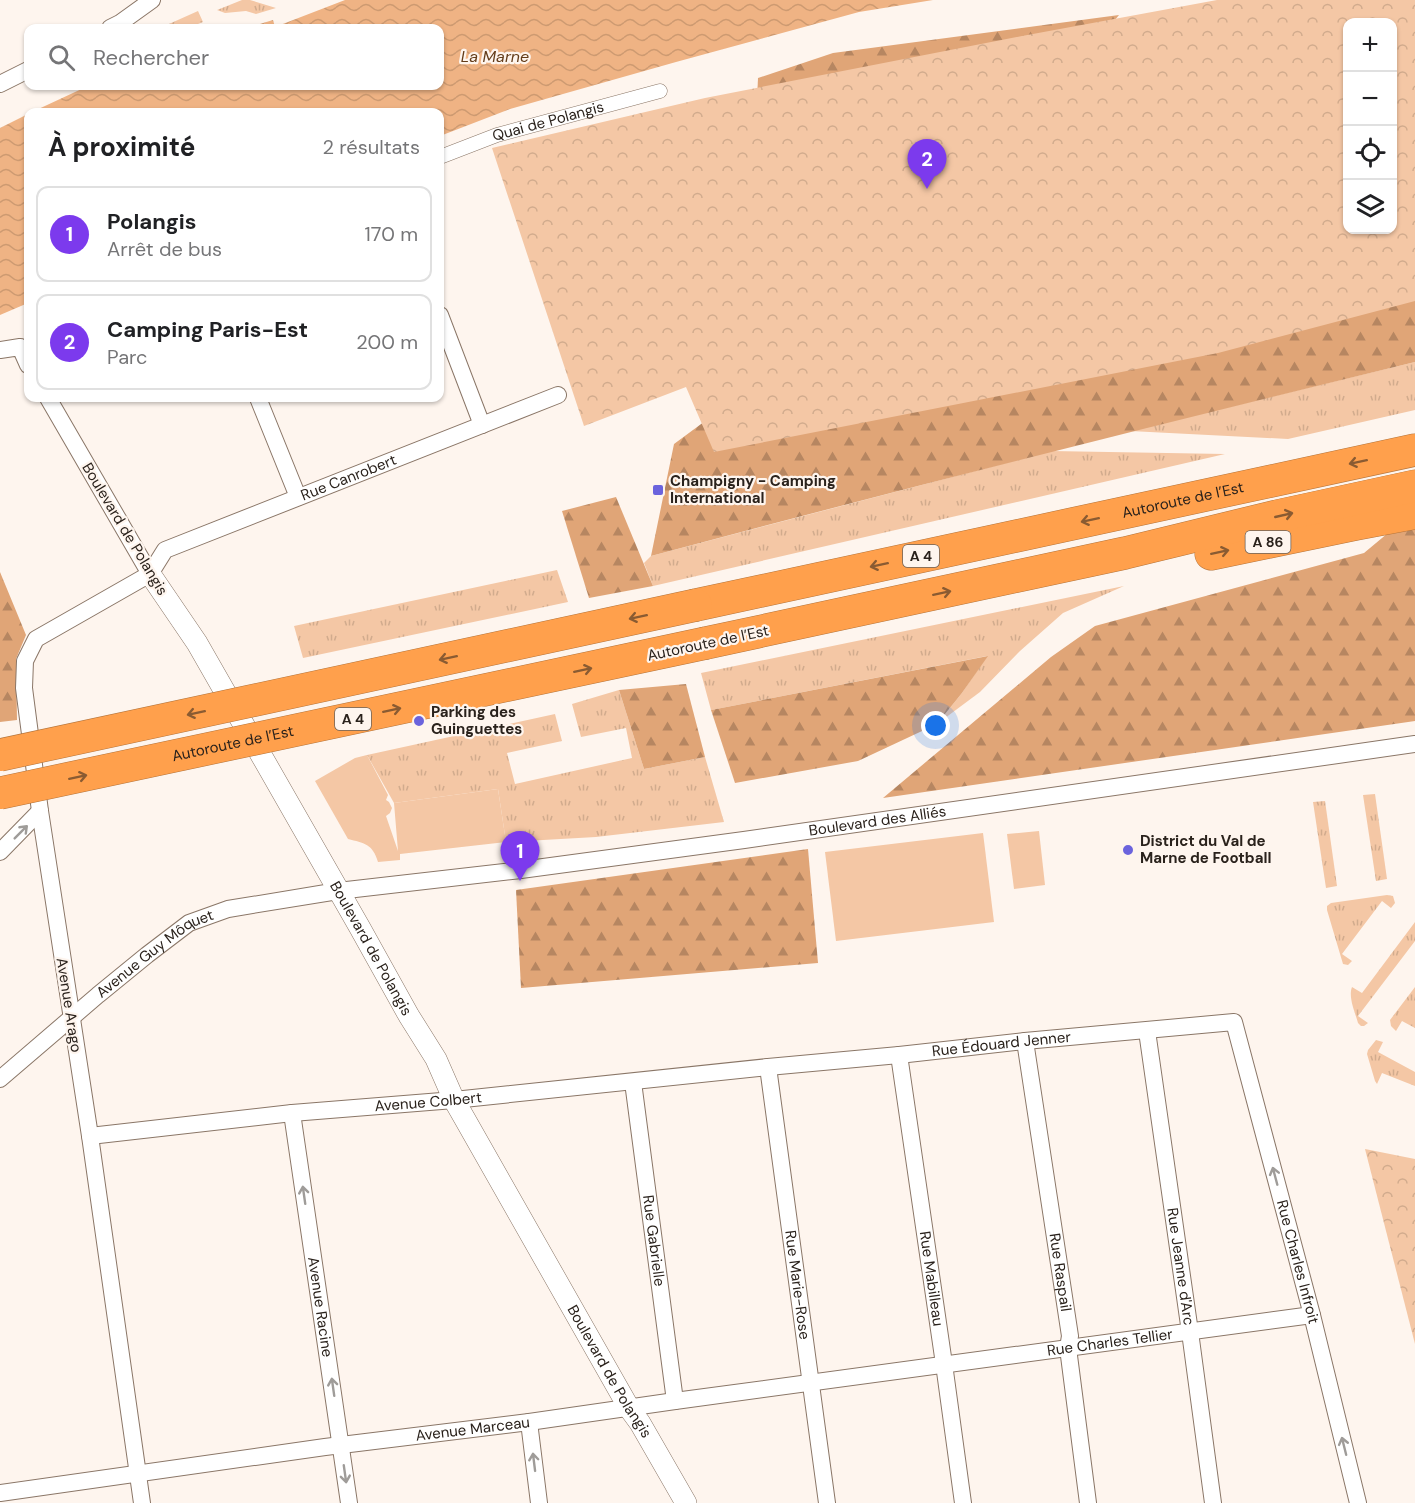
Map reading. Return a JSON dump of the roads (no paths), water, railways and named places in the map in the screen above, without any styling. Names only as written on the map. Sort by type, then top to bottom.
[{"type":"highway","name":"Autoroute de l’Est","points":[[0,755],[1415,450]]},
{"type":"highway","name":"Autoroute de l’Est","points":[[0,793],[1125,554],[1277,516],[1415,486]]},
{"type":"highway","name":"A 86","points":[[1125,554],[1147,567],[1415,513]]},
{"type":"street","points":[[118,24],[152,0]]},
{"type":"street","points":[[0,84],[24,72]]},
{"type":"street","name":"Quai de Polangis","points":[[444,155],[497,135],[660,91]]},
{"type":"street","points":[[444,325],[482,425]]},
{"type":"street","points":[[0,350],[24,341]]},
{"type":"street","name":"Rue Canrobert","points":[[150,574],[165,550],[558,395]]},
{"type":"street","name":"Boulevard de Polangis","points":[[50,402],[150,574],[197,643],[409,1016],[436,1059],[454,1100],[629,1408],[686,1503]]},
{"type":"street","points":[[260,402],[297,497]]},
{"type":"street","name":"Avenue Arago","points":[[142,1503],[24,688],[25,661],[36,639],[150,574]]},
{"type":"street","name":"Boulevard des Alliés","points":[[338,891],[724,843],[1415,744]]},
{"type":"street","points":[[0,852],[40,811]]},
{"type":"street","name":"Avenue Guy Môquet","points":[[0,1079],[71,1017],[189,923],[228,909],[338,891]]},
{"type":"street","name":"Rue Édouard Jenner","points":[[768,1067],[1234,1022]]},
{"type":"street","name":"Rue Charles Infroit","points":[[1234,1022],[1312,1315],[1358,1503]]},
{"type":"street","name":"Rue Jeanne d'Arc","points":[[1147,1030],[1213,1503]]},
{"type":"street","name":"Rue Raspail","points":[[1024,1041],[1070,1336],[1068,1348],[1088,1503]]},
{"type":"street","name":"Rue Mabilleau","points":[[899,1055],[963,1503]]},
{"type":"street","name":"Avenue Colbert","points":[[90,1136],[292,1113],[454,1100],[768,1067]]},
{"type":"street","name":"Rue Marie-Rose","points":[[768,1067],[827,1503]]},
{"type":"street","name":"Rue Gabrielle","points":[[633,1082],[675,1401]]},
{"type":"street","name":"Avenue Racine","points":[[292,1113],[349,1503]]},
{"type":"street","name":"Rue Charles Tellier","points":[[944,1364],[1312,1315]]},
{"type":"street","name":"Avenue Marceau","points":[[0,1492],[944,1364]]},
{"type":"street","points":[[529,1422],[539,1503]]},
{"type":"water","name":"La Marne","points":[[345,0],[933,0],[859,12],[676,62],[510,109],[444,134],[444,108],[41,108],[79,90],[444,90],[444,24],[283,24]]},
{"type":"water","name":"La Marne","points":[[273,20],[274,24],[260,24]]},
{"type":"water","points":[[24,116],[24,305],[0,315],[0,128]]},
{"type":"place","name":"Camping Paris-Est","points":[[927,189]]},
{"type":"place","name":"Champigny - Camping International","points":[[658,490]]},
{"type":"place","name":"Parking des Guinguettes","points":[[419,721]]},
{"type":"place","name":"District du Val de Marne de Football","points":[[1128,850]]},
{"type":"place","name":"Polangis","points":[[520,881]]}]
